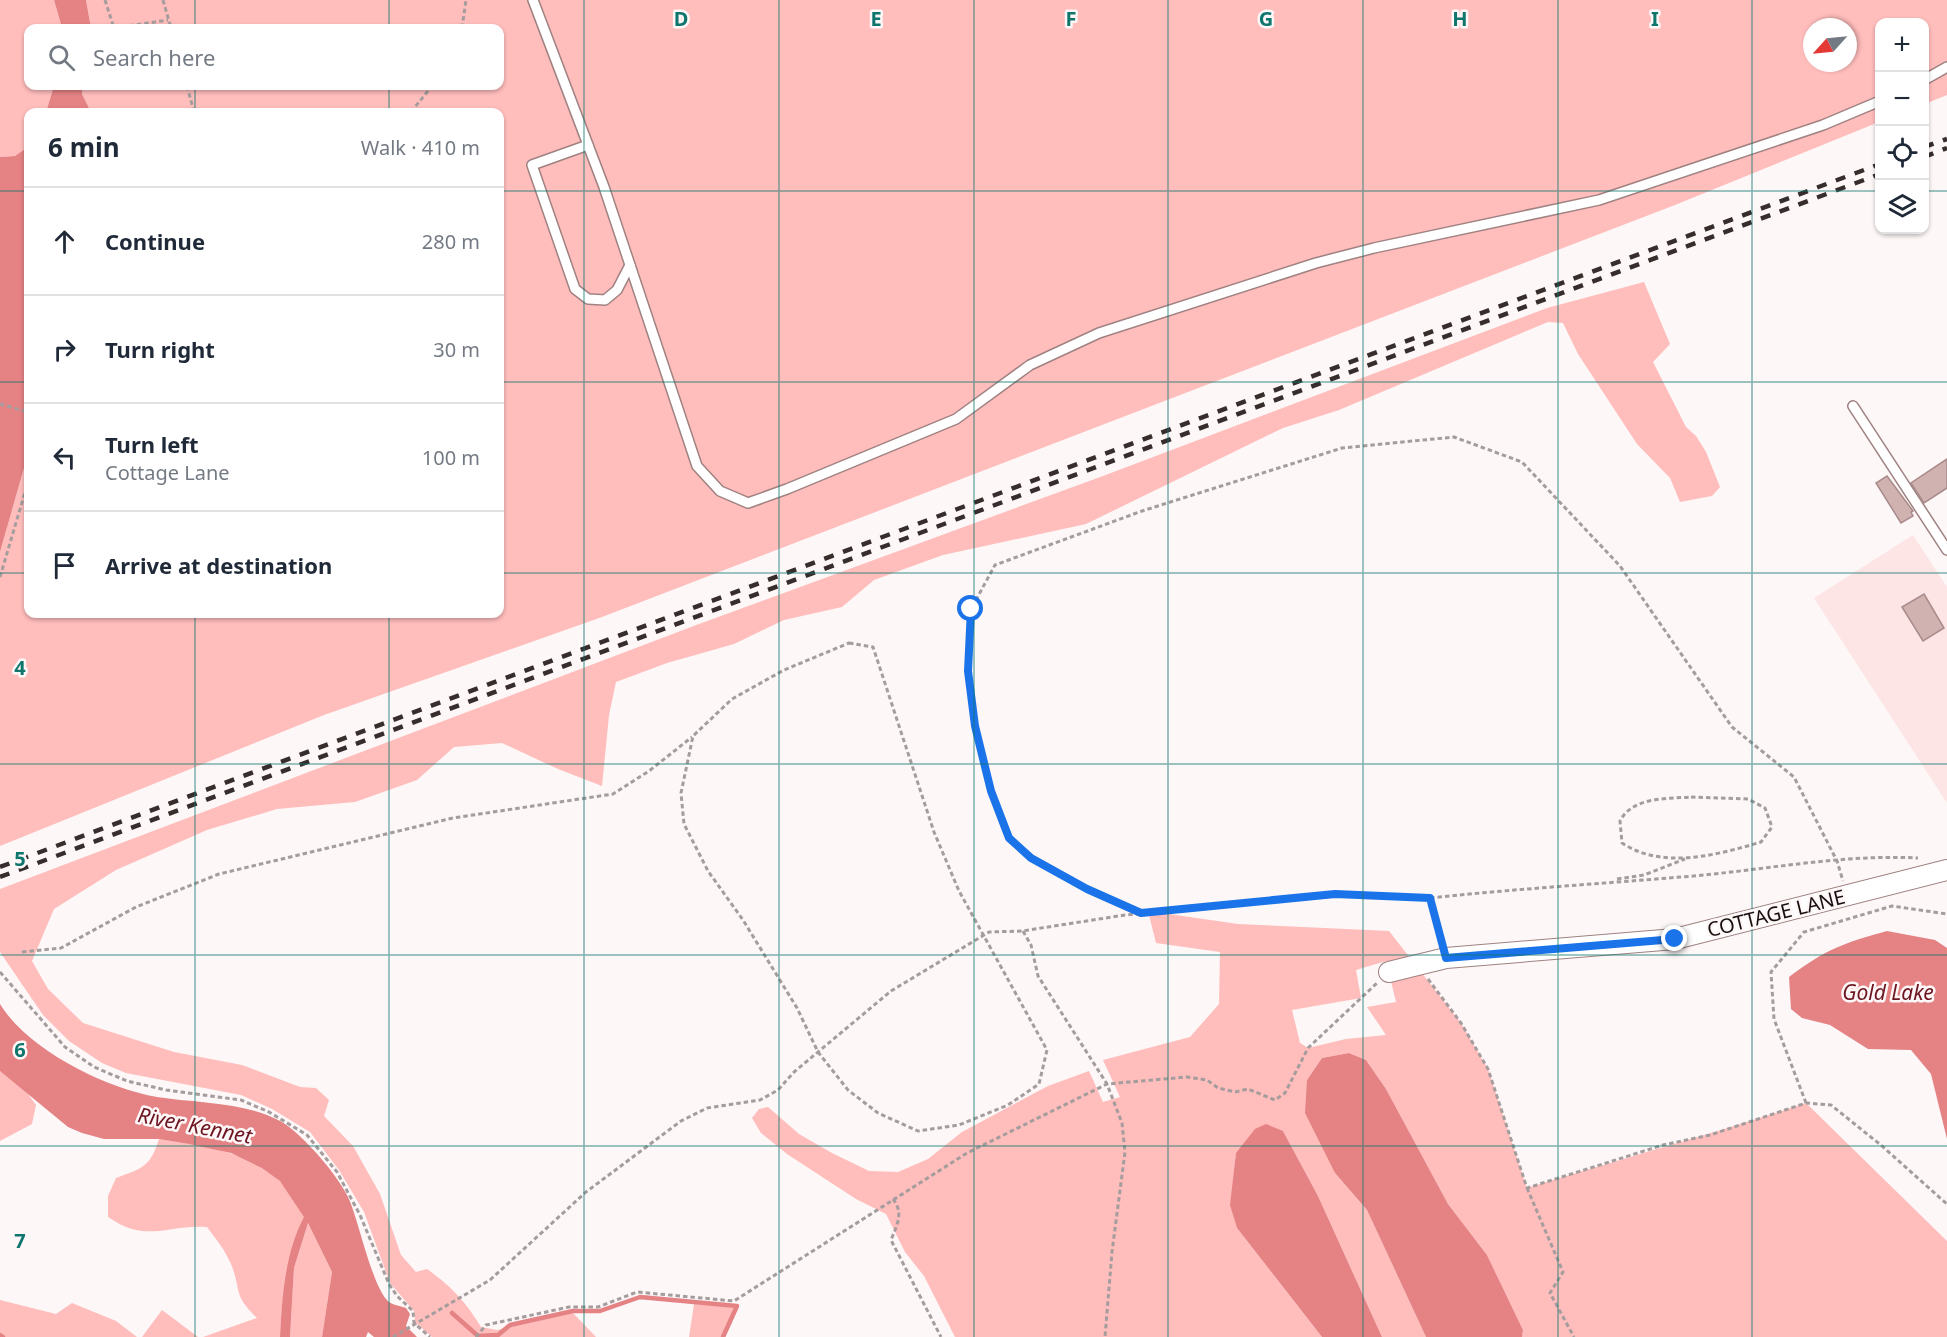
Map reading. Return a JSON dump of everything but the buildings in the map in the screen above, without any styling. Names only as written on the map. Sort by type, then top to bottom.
[{"type":"street","name":"COTTAGE LANE","points":[[1389,972],[1446,958],[1675,939],[1943,871]]},
{"type":"lane","points":[[533,0],[588,145],[697,466],[720,491],[748,502],[787,489],[956,419],[1030,365],[1099,333],[1171,308],[1351,254],[1599,200],[1823,125],[1875,103]]},
{"type":"lane","points":[[1929,77],[1947,67]]},
{"type":"lane","points":[[588,145],[532,165],[575,289],[588,299],[605,300],[616,290],[630,266]]},
{"type":"lane","points":[[1853,406],[1947,550]]},
{"type":"path","points":[[105,0],[113,24]]},
{"type":"path","points":[[163,0],[170,24]]},
{"type":"path","points":[[463,24],[466,0]]},
{"type":"path","points":[[141,24],[168,20]]},
{"type":"path","points":[[188,90],[193,108]]},
{"type":"path","points":[[414,108],[429,90]]},
{"type":"path","points":[[0,404],[24,411]]},
{"type":"path","points":[[1141,913],[1087,889],[1031,858],[1009,838],[991,791],[975,726],[968,671],[971,609],[995,566],[1142,512],[1342,448],[1454,437],[1522,462],[1620,566],[1732,726],[1794,777],[1838,861]]},
{"type":"path","points":[[0,578],[24,496]]},
{"type":"path","points":[[22,952],[61,948],[136,907],[219,874],[453,818],[613,794],[649,771],[693,736],[732,699],[784,670],[849,643],[873,647],[934,832],[959,891],[985,935],[1014,996],[1047,1050],[1039,1084],[1008,1105],[959,1125],[918,1131],[878,1113],[848,1090],[818,1052],[797,1008],[743,920],[708,871],[684,824],[681,793],[693,736]]},
{"type":"path","points":[[1598,882],[1644,875],[1690,857],[1729,851],[1761,842],[1772,827],[1765,808],[1748,799],[1692,797],[1648,800],[1623,816],[1620,821],[1622,843],[1637,853],[1666,858],[1690,857]]},
{"type":"path","points":[[393,1337],[414,1323],[465,1298],[490,1280],[586,1192],[681,1121],[707,1108],[760,1100],[778,1090],[818,1052],[891,991],[989,932],[1022,931],[1141,913],[1335,894],[1430,898],[1598,882],[1681,877],[1875,856],[1928,859],[1943,871]]},
{"type":"path","points":[[1430,898],[1446,958]]},
{"type":"path","points":[[1806,1103],[1774,1019],[1771,972],[1804,932],[1892,906],[1947,914]]},
{"type":"path","points":[[1022,931],[1030,945],[1038,976],[1107,1084],[1122,1123],[1125,1152],[1112,1252],[1105,1337]]},
{"type":"path","points":[[1418,965],[1461,1023],[1488,1069],[1527,1188],[1563,1272],[1550,1293],[1574,1337]]},
{"type":"path","points":[[0,972],[64,1047],[94,1067],[127,1081],[166,1090],[241,1100],[269,1112],[307,1135],[337,1172],[360,1215],[389,1284],[397,1296],[413,1311],[414,1323],[430,1337]]},
{"type":"path","points":[[476,1337],[486,1325],[569,1307],[598,1307],[637,1292],[734,1301],[967,1153],[1107,1084],[1187,1077],[1208,1080],[1218,1088],[1235,1092],[1248,1089],[1275,1100],[1285,1094],[1308,1048],[1389,972]]},
{"type":"path","points":[[1527,1188],[1663,1145],[1710,1135],[1806,1103],[1831,1105],[1882,1146],[1947,1204]]},
{"type":"path","points":[[893,1199],[899,1206],[900,1219],[891,1240],[941,1337]]},
{"type":"shaded area","points":[[0,0],[54,0],[61,24],[24,24],[24,90],[53,90],[47,108],[24,108],[24,150],[15,156],[0,157]]},
{"type":"shaded area","points":[[86,0],[1947,0],[1947,95],[1929,102],[1929,18],[1875,18],[1875,124],[1675,205],[602,617],[324,715],[0,846],[0,552],[24,468],[24,618],[504,618],[504,108],[89,108],[82,94],[83,90],[504,90],[504,24],[90,24]]},
{"type":"shaded area","points":[[1644,282],[1670,344],[1653,362],[1686,427],[1696,436],[1706,452],[1720,487],[1712,496],[1680,502],[1670,478],[1637,444],[1578,354],[1563,323],[1548,322],[1339,410],[1283,428],[1086,524],[943,555],[874,580],[842,607],[784,620],[734,644],[667,663],[616,682],[609,715],[602,786],[502,743],[454,747],[417,780],[355,802],[277,809],[207,830],[116,870],[54,909],[32,961],[48,989],[83,1023],[174,1052],[242,1065],[300,1087],[316,1088],[329,1100],[324,1116],[353,1146],[380,1194],[401,1255],[416,1272],[427,1269],[444,1282],[463,1302],[481,1327],[497,1330],[573,1313],[596,1337],[432,1337],[415,1322],[414,1311],[390,1283],[364,1212],[339,1170],[310,1132],[272,1109],[241,1095],[126,1073],[102,1063],[69,1041],[43,1015],[0,952],[0,889],[699,624],[1103,476],[1547,308]]},
{"type":"shaded area","points":[[1913,535],[1947,587],[1947,803],[1814,598]]},
{"type":"shaded area","points":[[1148,911],[1238,924],[1389,931],[1461,1023],[1488,1069],[1527,1188],[1806,1103],[1947,1241],[1947,1337],[1522,1337],[1523,1330],[1487,1255],[1448,1204],[1386,1089],[1366,1060],[1349,1053],[1322,1058],[1307,1080],[1335,1173],[1367,1210],[1426,1337],[1382,1337],[1318,1196],[1283,1131],[1236,1153],[1231,1205],[1237,1228],[1322,1337],[955,1337],[924,1276],[905,1252],[886,1214],[856,1199],[787,1154],[761,1133],[752,1118],[759,1109],[768,1107],[799,1134],[832,1153],[869,1171],[898,1172],[928,1159],[962,1132],[1048,1086],[1089,1071],[1103,1102],[1120,1097],[1103,1060],[1190,1037],[1219,1004],[1220,952],[1156,943]],"holes":[[[1386,961],[1396,1002],[1367,1007],[1386,1035],[1346,1039],[1308,1048],[1300,1043],[1292,1010],[1361,998],[1356,970]]]},
{"type":"shaded area","points":[[0,1071],[25,1090],[36,1105],[32,1124],[0,1141]]},
{"type":"shaded area","points":[[159,1139],[224,1152],[256,1163],[281,1182],[305,1217],[289,1260],[280,1337],[203,1337],[257,1318],[244,1303],[229,1259],[207,1227],[157,1231],[134,1230],[108,1217],[108,1196],[116,1178],[139,1169],[149,1161]]},
{"type":"shaded area","points":[[308,1223],[332,1272],[322,1337],[290,1337],[294,1268]]},
{"type":"shaded area","points":[[0,1300],[56,1314],[72,1303],[116,1321],[137,1337],[0,1337]]},
{"type":"shaded area","points":[[694,1304],[735,1307],[722,1337],[689,1337]]},
{"type":"shaded area","points":[[162,1310],[198,1337],[142,1337]]},
{"type":"water","points":[[54,0],[86,0],[90,24],[61,24]]},
{"type":"water","points":[[53,90],[82,90],[82,94],[89,108],[47,108]]},
{"type":"water","points":[[24,150],[24,468],[0,552],[0,157],[15,156]]},
{"type":"water","name":"Gold Lake","points":[[1887,931],[1935,940],[1947,948],[1947,1139],[1931,1074],[1911,1050],[1868,1049],[1830,1025],[1802,1018],[1791,1009],[1789,977],[1836,948]]},
{"type":"water","name":"River Kennet","points":[[0,1004],[29,1037],[48,1051],[92,1076],[114,1085],[157,1097],[253,1110],[268,1115],[290,1128],[319,1156],[343,1188],[377,1283],[389,1302],[406,1308],[410,1314],[406,1326],[417,1337],[374,1337],[368,1332],[366,1337],[322,1337],[332,1272],[308,1223],[294,1268],[290,1337],[280,1337],[283,1291],[289,1260],[304,1217],[280,1181],[262,1168],[231,1153],[159,1139],[104,1139],[68,1127],[0,1071]]},
{"type":"water","points":[[1349,1053],[1366,1060],[1386,1089],[1448,1204],[1487,1255],[1523,1330],[1522,1337],[1426,1337],[1367,1210],[1335,1173],[1305,1113],[1307,1080],[1322,1058]]},
{"type":"water","points":[[1266,1124],[1283,1131],[1318,1196],[1382,1337],[1322,1337],[1237,1228],[1230,1205],[1236,1153],[1255,1129]]},
{"type":"waterway","points":[[452,1313],[478,1336],[498,1335],[510,1325],[573,1311],[600,1311],[640,1297],[737,1306],[723,1337]]},
{"type":"railway","points":[[1929,145],[1947,139]]},
{"type":"railway","points":[[1929,155],[1947,148]]},
{"type":"railway","points":[[0,867],[1875,166]]},
{"type":"railway","points":[[0,877],[1875,176]]},
{"type":"route","points":[[971,609],[968,671],[975,726],[991,791],[1009,838],[1031,858],[1087,889],[1141,913],[1335,894],[1430,898],[1446,958],[1675,939]]}]
